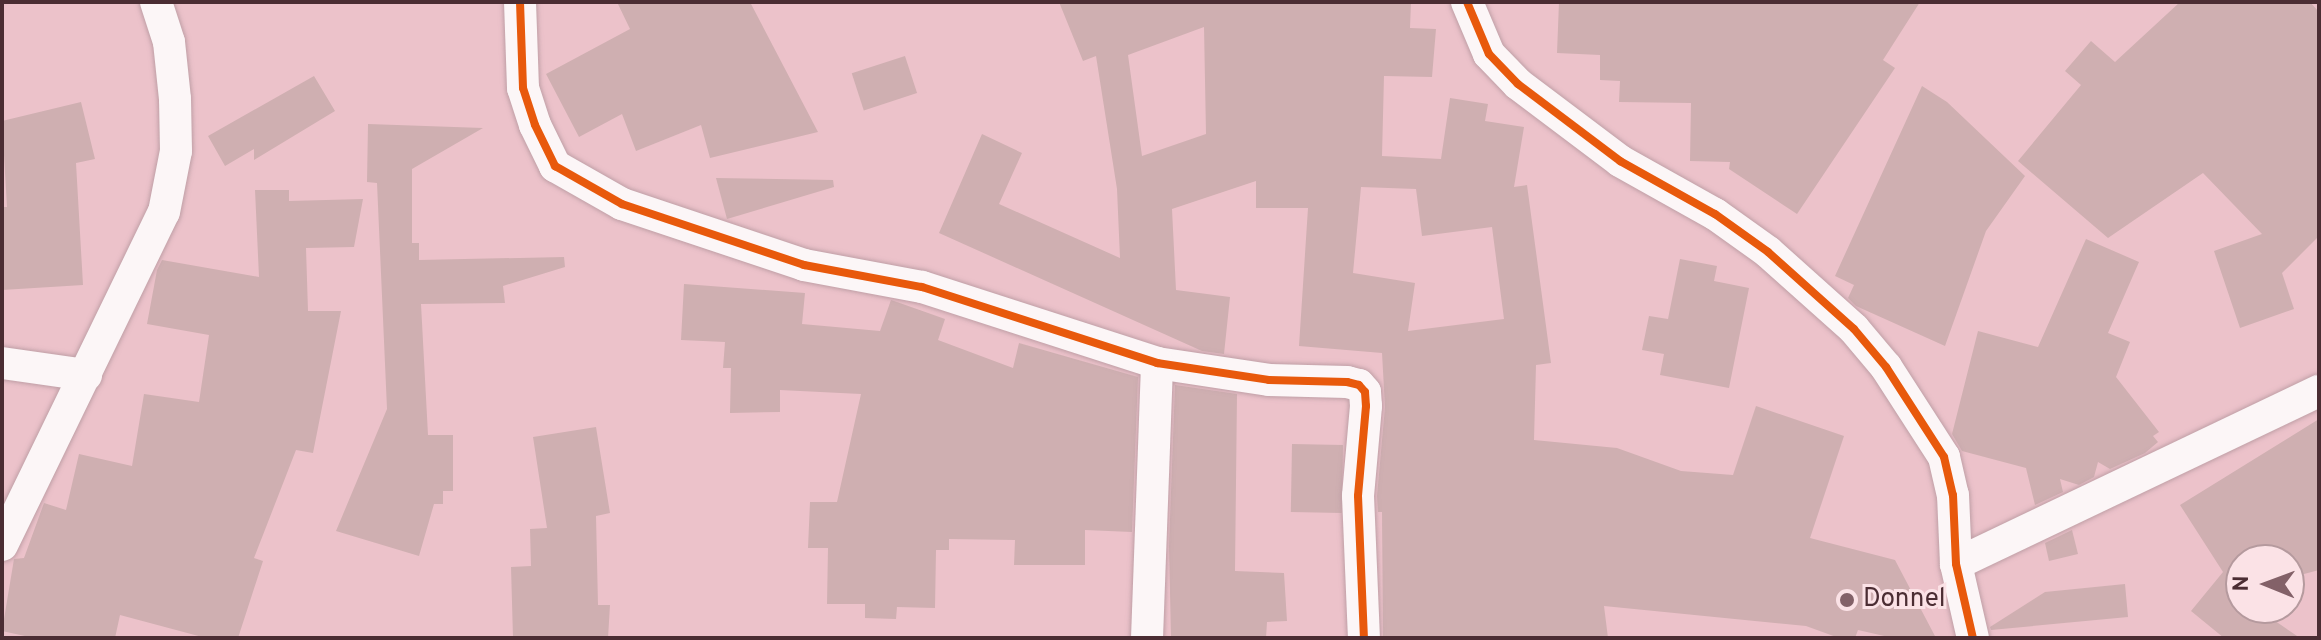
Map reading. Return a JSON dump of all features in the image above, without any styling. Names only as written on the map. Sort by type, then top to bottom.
[{"type":"street","points":[[2,545],[164,212],[176,151],[175,99],[169,42],[156,2]]},
{"type":"street","points":[[520,2],[523,88],[535,125],[555,166],[582,184],[682,226],[804,265],[922,287],[1157,363],[1269,380],[1359,385],[1365,392],[1358,496],[1364,638]]},
{"type":"street","points":[[1467,2],[1489,54],[1544,107],[1620,161],[1715,214],[1758,244],[1811,286],[1886,367],[1944,457],[1953,495],[1956,564],[1973,638]]},
{"type":"street","points":[[2,363],[86,375]]},
{"type":"street","points":[[1147,638],[1157,363]]},
{"type":"street","points":[[1956,564],[2319,391]]},
{"type":"building","points":[[617,2],[750,2],[818,132],[710,158],[701,125],[636,151],[622,114],[579,137],[546,74],[630,29]]},
{"type":"building","points":[[1059,2],[1411,2],[1410,28],[1436,29],[1432,77],[1384,76],[1382,156],[1441,159],[1450,98],[1488,104],[1485,121],[1524,127],[1514,187],[1527,185],[1551,363],[1536,365],[1534,440],[1617,448],[1681,471],[1733,475],[1756,406],[1844,436],[1810,538],[1895,560],[1936,638],[1893,638],[1858,630],[1855,638],[1839,638],[1806,626],[1604,606],[1608,638],[1383,638],[1382,512],[1378,512],[1377,496],[1385,407],[1382,353],[1299,346],[1308,208],[1256,208],[1256,181],[1172,209],[1176,290],[1230,297],[1224,354],[1202,351],[939,233],[982,134],[1022,153],[999,204],[1120,258],[1117,189],[1096,56],[1083,61]],"holes":[[[1204,27],[1206,134],[1142,156],[1128,55]],[[1361,187],[1416,189],[1422,236],[1492,227],[1504,319],[1408,331],[1415,283],[1353,273]]]},
{"type":"building","points":[[1559,2],[1920,2],[1883,60],[1895,68],[1797,214],[1729,169],[1730,162],[1690,161],[1691,103],[1619,102],[1620,81],[1600,80],[1600,55],[1557,53]]},
{"type":"building","points":[[2180,2],[2310,2],[2319,12],[2319,236],[2282,273],[2294,309],[2240,328],[2214,251],[2262,234],[2203,173],[2108,238],[2018,161],[2081,85],[2065,71],[2091,41],[2115,62]]},
{"type":"building","points":[[905,56],[917,93],[864,110],[852,73]]},
{"type":"building","points":[[314,76],[335,111],[254,160],[254,149],[225,166],[208,136]]},
{"type":"building","points":[[1922,86],[1947,102],[2025,176],[1986,231],[1945,346],[1856,306],[1848,298],[1854,285],[1835,276]]},
{"type":"building","points":[[81,102],[95,159],[76,163],[83,285],[2,290],[2,207],[7,207],[2,121]]},
{"type":"building","points":[[368,124],[483,128],[412,169],[412,243],[419,243],[419,260],[564,257],[565,267],[503,286],[505,303],[421,304],[428,435],[453,435],[453,491],[443,491],[443,504],[434,504],[419,556],[336,531],[387,409],[377,183],[367,182]]},
{"type":"building","points":[[716,178],[833,180],[834,187],[727,219]]},
{"type":"building","points":[[255,190],[289,190],[289,201],[363,199],[354,247],[306,248],[308,311],[341,311],[313,453],[296,450],[254,558],[263,561],[238,638],[206,638],[120,615],[115,638],[34,638],[2,631],[14,559],[24,558],[44,503],[66,510],[79,454],[132,466],[144,394],[199,402],[209,335],[147,324],[157,270],[162,260],[259,277]]},
{"type":"building","points":[[2086,239],[2139,262],[2108,333],[2130,342],[2116,377],[2159,432],[2153,436],[2158,442],[2145,453],[2110,469],[2098,462],[2094,477],[2079,485],[2060,479],[2063,492],[2035,505],[2026,468],[1962,451],[1952,434],[1978,331],[2038,347]]},
{"type":"building","points":[[1680,259],[1717,266],[1714,281],[1749,288],[1729,388],[1660,375],[1664,354],[1642,350],[1649,316],[1668,319]]},
{"type":"building","points":[[684,284],[805,293],[802,324],[880,331],[891,300],[945,319],[938,340],[1013,368],[1019,343],[1138,377],[1132,532],[1085,530],[1085,565],[1014,565],[1015,540],[949,539],[949,550],[936,550],[935,608],[897,607],[896,619],[865,618],[865,604],[827,604],[828,548],[808,548],[810,502],[837,502],[861,394],[780,390],[780,412],[730,413],[731,368],[723,368],[725,342],[681,340]]},
{"type":"building","points":[[1175,385],[1237,394],[1235,571],[1284,573],[1287,621],[1267,622],[1266,638],[1171,638],[1169,546]]},
{"type":"building","points":[[2319,419],[2319,570],[2305,574],[2305,544],[2225,544],[2225,624],[2279,624],[2300,638],[2224,638],[2191,611],[2223,572],[2180,505]]},
{"type":"building","points":[[596,427],[610,513],[596,516],[598,605],[610,605],[608,638],[513,638],[511,567],[531,566],[530,529],[547,528],[533,437]]},
{"type":"building","points":[[1292,444],[1343,445],[1342,513],[1291,512]]},
{"type":"building","points":[[2072,530],[2078,554],[2049,561],[2045,543]]},
{"type":"building","points":[[2125,584],[2128,617],[1991,630],[1990,627],[2045,592]]},
{"type":"cycle path","points":[[520,2],[523,88],[535,125],[555,166],[622,204],[804,265],[922,287],[1157,363],[1269,380],[1359,385],[1365,392],[1366,406],[1358,496],[1364,638]]},
{"type":"cycle path","points":[[1467,2],[1489,54],[1518,84],[1620,161],[1715,214],[1768,252],[1854,329],[1886,367],[1944,457],[1953,495],[1956,564],[1973,638]]},
{"type":"place","name":"Donnel","points":[[1847,600]]}]
